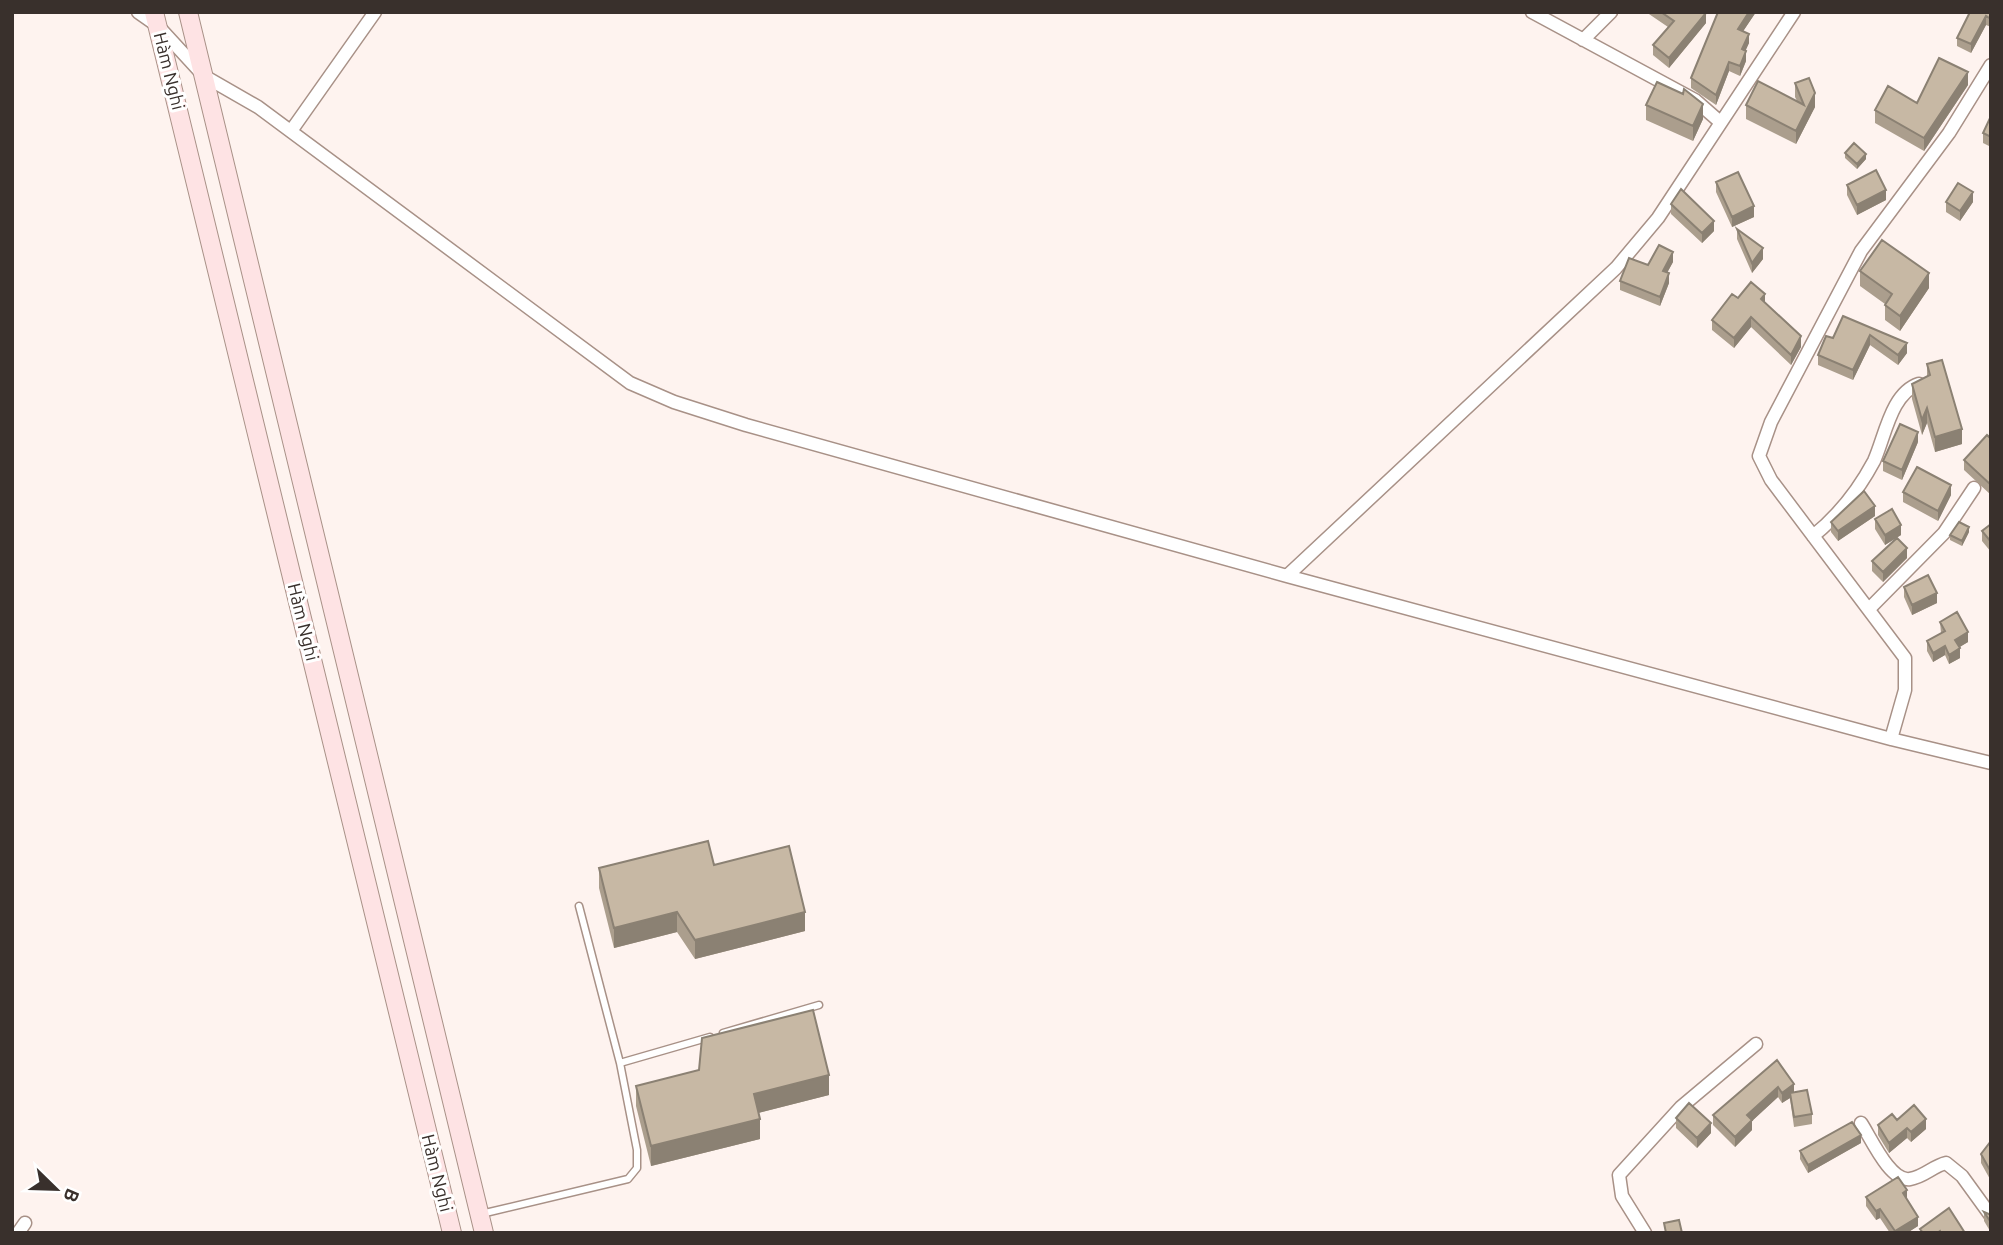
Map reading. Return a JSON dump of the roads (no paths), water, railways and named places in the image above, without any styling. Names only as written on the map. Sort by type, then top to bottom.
[{"type":"main road","name":"Hàm Nghi","points":[[188,12],[484,1233]]},
{"type":"main road","name":"Hàm Nghi","points":[[156,19],[452,1233]]},
{"type":"street","points":[[138,12],[156,19],[204,76],[258,107],[630,383],[650,393],[746,425],[1287,576],[1891,739],[1991,763]]},
{"type":"street","points":[[291,131],[375,12]]},
{"type":"street","points":[[1532,12],[1696,100],[1719,121]]},
{"type":"street","points":[[1583,40],[1611,12]]},
{"type":"street","points":[[1287,576],[1616,268],[1658,218],[1719,121],[1794,12]]},
{"type":"street","points":[[1891,739],[1905,690],[1905,658],[1762,466],[1759,456],[1762,443],[1861,251],[1949,134],[1991,65]]},
{"type":"street","points":[[1813,536],[1854,493],[1874,461],[1905,392],[1919,384]]},
{"type":"street","points":[[1869,609],[1944,533],[1974,488]]},
{"type":"street","points":[[1645,1233],[1622,1196],[1619,1175],[1681,1107],[1756,1044]]},
{"type":"street","points":[[1861,1123],[1881,1158],[1900,1178],[1909,1180],[1946,1163],[1962,1176],[1991,1216]]},
{"type":"lane","points":[[479,1214],[601,1185],[635,1174],[637,1150],[620,1063],[579,906]]},
{"type":"lane","points":[[620,1063],[819,1005]]}]
